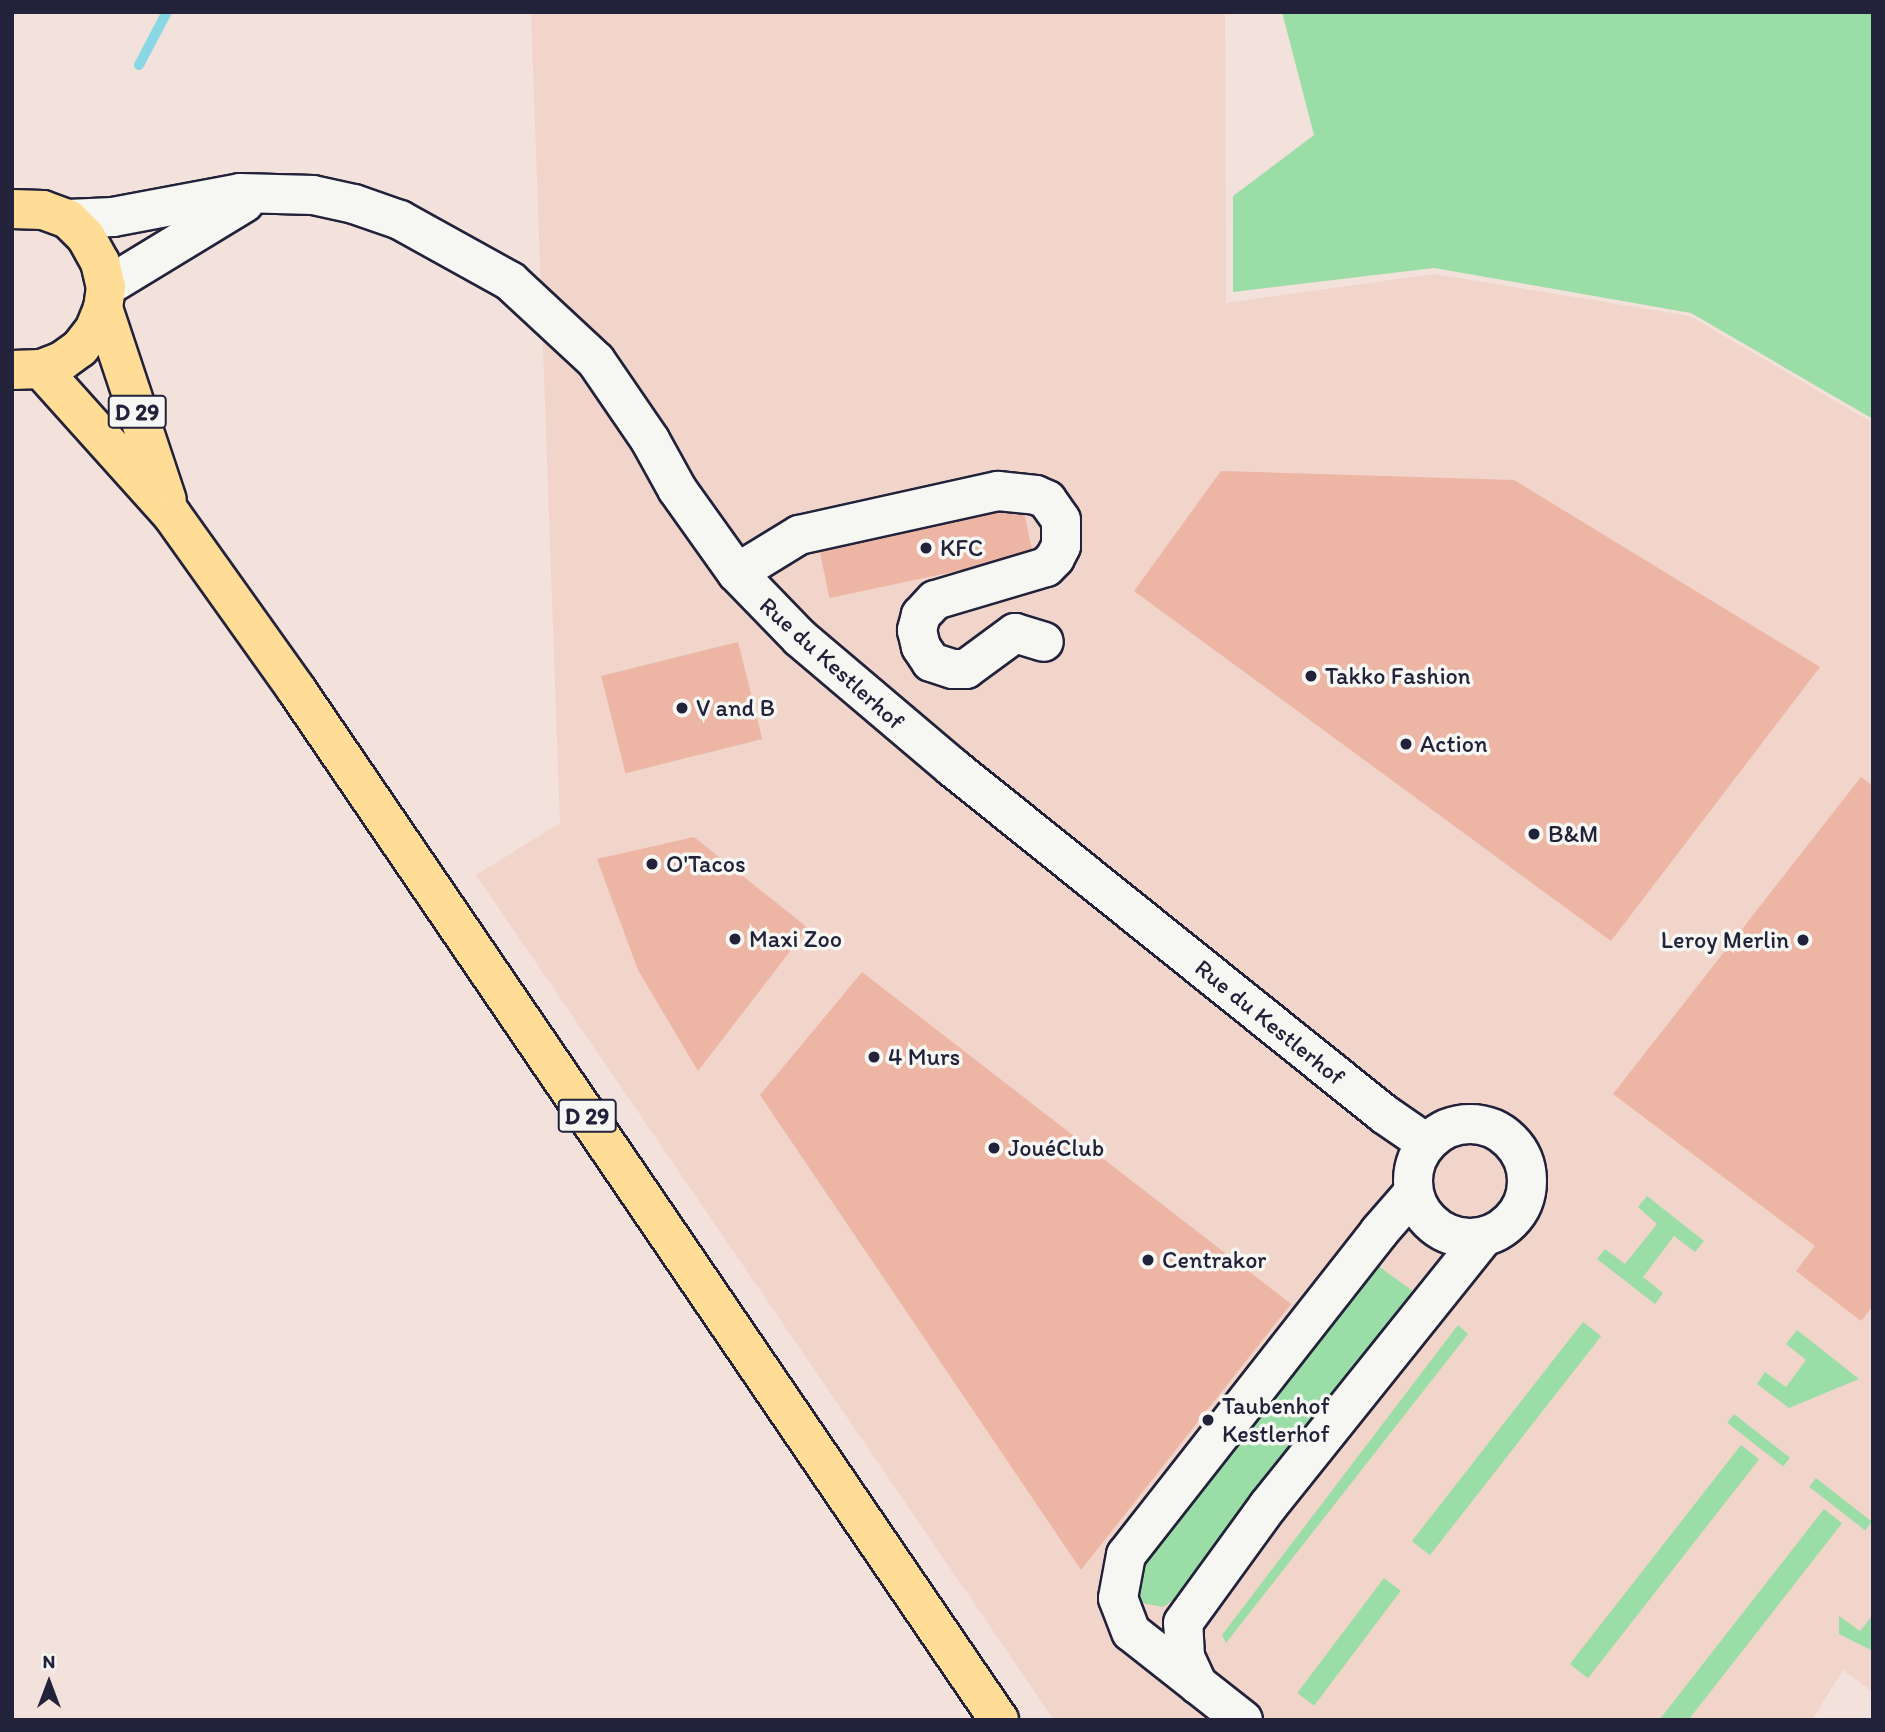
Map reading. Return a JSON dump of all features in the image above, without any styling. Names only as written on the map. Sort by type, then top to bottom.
[{"type":"main road","points":[[15,206],[43,210],[68,219],[86,237],[100,262],[104,297],[94,330],[80,348],[62,361],[26,370]]},
{"type":"main road","name":"D 29","points":[[104,297],[172,515]]},
{"type":"main road","name":"D 29","points":[[26,370],[172,515],[296,689],[999,1720]]},
{"type":"street","name":"Rue du Kestlerhof","points":[[68,219],[113,217],[209,198],[269,193],[313,195],[354,204],[400,220],[510,281],[596,361],[650,440],[677,489],[737,573],[800,638],[952,767],[1384,1114],[1426,1143]]},
{"type":"street","points":[[104,297],[216,217],[269,193]]},
{"type":"street","points":[[737,573],[799,536],[998,491],[1036,495],[1047,500],[1061,520],[1061,546],[1055,558],[1046,567],[935,600],[921,615],[917,631],[920,647],[931,663],[953,670],[966,669],[1015,633],[1044,642]]},
{"type":"street","points":[[1198,1685],[1185,1657],[1183,1623],[1269,1506],[1483,1238],[1508,1224],[1524,1201],[1528,1182],[1525,1163],[1516,1146],[1502,1133],[1485,1125],[1451,1126],[1426,1143],[1417,1158],[1412,1176],[1413,1193],[1420,1210],[1432,1224],[1447,1234],[1465,1239],[1483,1238]]},
{"type":"street","points":[[1243,1720],[1132,1632],[1118,1598],[1126,1555],[1379,1232],[1413,1193]]},
{"type":"shaded area","points":[[531,12],[1225,12],[1226,303],[1434,274],[1690,316],[1873,423],[1873,1692],[1843,1670],[1812,1720],[1054,1720],[476,875],[560,823]]},
{"type":"green space","points":[[1282,12],[1873,12],[1873,419],[1691,313],[1434,268],[1233,292],[1233,196],[1314,135]]},
{"type":"green space","points":[[1647,1196],[1704,1241],[1695,1252],[1674,1236],[1643,1277],[1663,1293],[1655,1304],[1597,1259],[1605,1249],[1625,1264],[1657,1224],[1638,1207]]},
{"type":"green space","points":[[1377,1265],[1414,1292],[1179,1596],[1163,1607],[1143,1603],[1137,1594],[1139,1570]]},
{"type":"green space","points":[[1583,1322],[1601,1336],[1430,1555],[1412,1541]]},
{"type":"green space","points":[[1458,1325],[1468,1334],[1226,1643],[1222,1635]]},
{"type":"green space","points":[[1797,1330],[1859,1379],[1789,1408],[1757,1384],[1765,1372],[1786,1387],[1806,1360],[1786,1344]]},
{"type":"green space","points":[[1734,1414],[1790,1458],[1783,1466],[1727,1423]]},
{"type":"green space","points":[[1741,1445],[1759,1459],[1588,1678],[1570,1664]]},
{"type":"green space","points":[[1816,1478],[1872,1522],[1865,1530],[1809,1487]]},
{"type":"green space","points":[[1824,1509],[1842,1523],[1688,1720],[1659,1720]]},
{"type":"green space","points":[[1384,1578],[1401,1591],[1314,1706],[1297,1693]]},
{"type":"green space","points":[[1873,1615],[1873,1651],[1839,1634],[1839,1616],[1860,1631]]},
{"type":"building","points":[[1221,471],[1514,480],[1820,667],[1611,941],[1134,591]]},
{"type":"building","name":"KFC","points":[[1021,498],[1033,555],[830,598],[818,541]]},
{"type":"building","name":"V and B","points":[[738,642],[762,739],[625,773],[601,676]]},
{"type":"building","name":"Leroy Merlin","points":[[1861,777],[1873,786],[1873,1306],[1861,1321],[1796,1271],[1815,1246],[1613,1094]]},
{"type":"building","points":[[694,837],[808,928],[698,1071],[638,970],[597,859]]},
{"type":"building","points":[[862,972],[1291,1304],[1081,1570],[760,1095]]},
{"type":"waterway","points":[[139,65],[167,12]]},
{"type":"place","name":"KFC","points":[[926,548]]},
{"type":"place","name":"Takko Fashion","points":[[1311,676]]},
{"type":"place","name":"V and B","points":[[682,708]]},
{"type":"place","name":"Action","points":[[1406,744]]},
{"type":"place","name":"B&M","points":[[1534,834]]},
{"type":"place","name":"O'Tacos","points":[[652,864]]},
{"type":"place","name":"Maxi Zoo","points":[[735,939]]},
{"type":"place","name":"Leroy Merlin","points":[[1803,940]]},
{"type":"place","name":"4 Murs","points":[[874,1057]]},
{"type":"place","name":"JouéClub","points":[[994,1148]]},
{"type":"place","name":"Centrakor","points":[[1148,1260]]},
{"type":"place","name":"Taubenhof Kestlerhof","points":[[1208,1420]]}]
